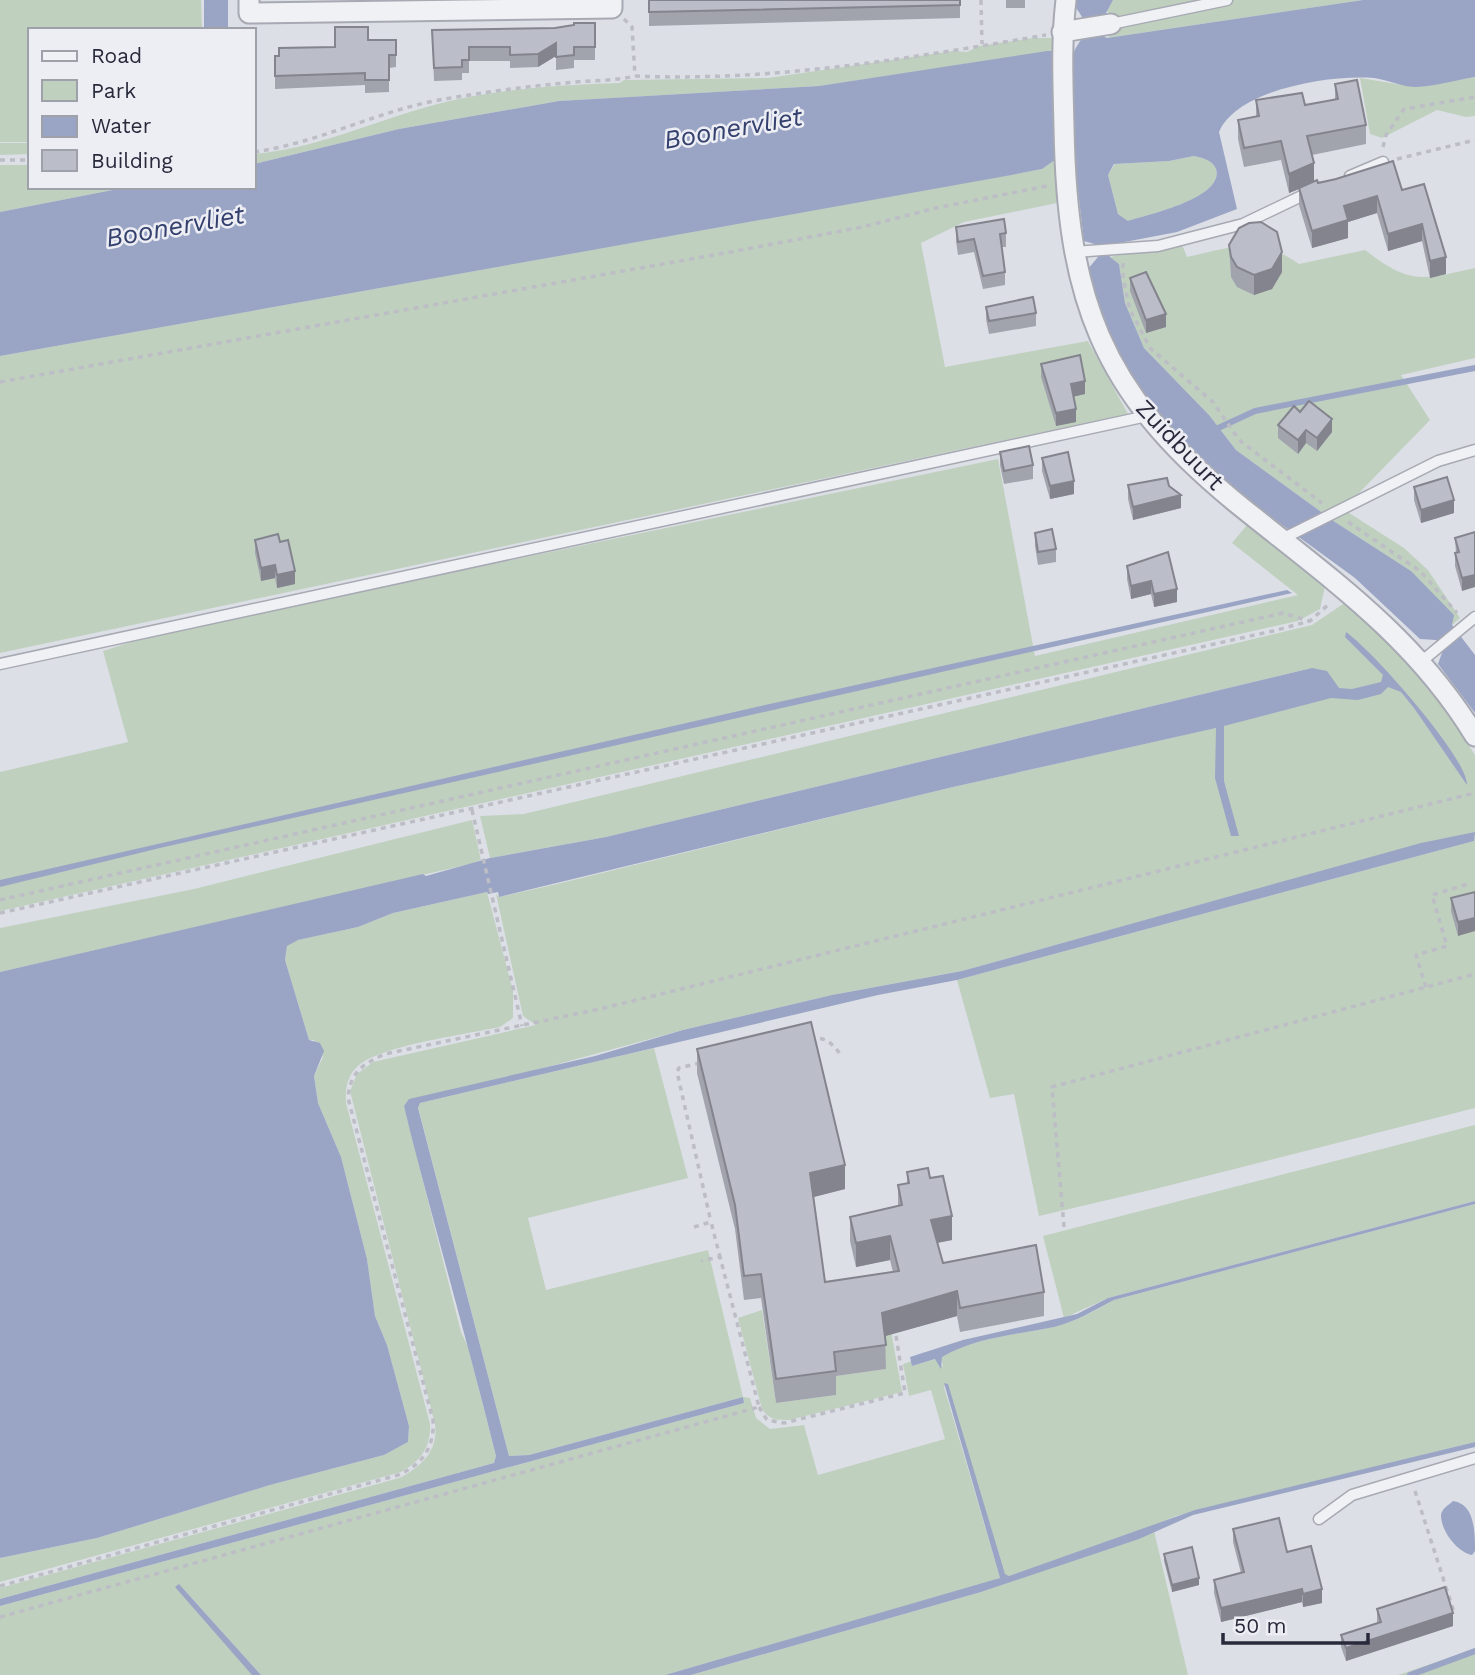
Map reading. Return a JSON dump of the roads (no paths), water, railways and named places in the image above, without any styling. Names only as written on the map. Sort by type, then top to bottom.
[{"type":"street","points":[[249,14],[429,5],[612,8],[612,0]]},
{"type":"street","name":"Zuidbuurt","points":[[1066,0],[1062,32],[1064,161],[1066,183],[1083,252],[1081,288],[1098,334],[1122,381],[1147,416],[1188,461],[1287,536],[1384,621],[1422,661],[1475,736]]},
{"type":"street","points":[[1062,32],[1098,26]]},
{"type":"lane","points":[[1098,26],[1227,0]]},
{"type":"lane","points":[[1345,178],[1383,162]]},
{"type":"lane","points":[[1083,252],[1158,246],[1243,224],[1320,188]]},
{"type":"lane","points":[[0,664],[1147,416]]},
{"type":"lane","points":[[1287,536],[1330,512],[1363,499],[1438,461],[1475,450]]},
{"type":"lane","points":[[1422,661],[1475,617]]},
{"type":"lane","points":[[1319,1519],[1352,1495],[1475,1458]]},
{"type":"water","points":[[204,0],[228,0],[228,28],[204,28]]},
{"type":"water","name":"Boonervliet","points":[[1077,0],[1113,0],[1096,32],[1107,38],[1363,0],[1475,0],[1475,77],[1416,87],[1356,77],[1311,82],[1265,95],[1229,117],[1219,132],[1237,209],[1177,232],[1109,245],[1110,257],[1119,264],[1125,303],[1144,348],[1209,415],[1236,450],[1335,522],[1411,571],[1454,615],[1452,625],[1475,655],[1475,713],[1438,664],[1443,650],[1436,640],[1420,639],[1355,578],[1241,495],[1163,420],[1118,356],[1087,270],[1098,257],[1098,245],[1084,241],[1074,158],[1055,160],[1042,169],[1006,176],[0,356],[0,212],[118,189],[256,189],[256,164],[399,129],[559,101],[819,86],[1047,51],[1053,51],[1053,62],[1071,60],[1086,30],[1076,8]],"holes":[[[1194,156],[1215,166],[1216,179],[1209,189],[1197,197],[1167,210],[1128,221],[1118,214],[1108,175],[1114,164],[1169,161]]]},
{"type":"water","points":[[1287,590],[1292,593],[160,848],[0,887],[0,880],[765,705]]},
{"type":"water","points":[[1346,632],[1396,681],[1436,729],[1463,771],[1467,785],[1414,708],[1401,692],[1388,687],[1381,694],[1358,700],[1331,698],[1224,726],[1224,781],[1239,836],[1231,836],[1215,778],[1216,728],[953,787],[499,897],[498,892],[487,892],[393,913],[358,927],[298,940],[287,946],[285,960],[309,1040],[320,1043],[324,1051],[314,1076],[318,1103],[341,1157],[367,1259],[375,1316],[387,1345],[409,1426],[408,1442],[384,1455],[270,1485],[97,1538],[0,1558],[0,972],[423,874],[426,876],[490,858],[606,837],[1312,668],[1327,671],[1339,688],[1352,689],[1381,682],[1383,675],[1345,637]]},
{"type":"water","points":[[1475,832],[1474,841],[957,980],[878,995],[420,1103],[418,1108],[509,1456],[529,1455],[743,1397],[744,1403],[0,1606],[0,1599],[494,1463],[496,1456],[404,1106],[409,1099],[595,1056],[683,1030],[832,995],[962,971],[1421,843]]},
{"type":"water","points":[[1475,1201],[1475,1204],[1114,1300],[1062,1325],[968,1345],[942,1357],[941,1369],[935,1359],[912,1366],[910,1357],[963,1340],[1077,1314],[1108,1298]]},
{"type":"water","points":[[944,1383],[948,1384],[1005,1574],[1009,1576],[1195,1510],[1475,1442],[1475,1447],[1193,1515],[1139,1539],[981,1592],[691,1675],[665,1675],[1000,1578]]},
{"type":"water","points":[[1453,1501],[1466,1507],[1470,1513],[1475,1536],[1475,1551],[1472,1555],[1461,1550],[1444,1528],[1441,1515]]},
{"type":"water","points":[[179,1584],[261,1675],[252,1675],[175,1587]]},
{"type":"waterway","points":[[1216,429],[1255,411],[1475,368]]},
{"type":"waterway","points":[[1410,1675],[1475,1651]]}]
